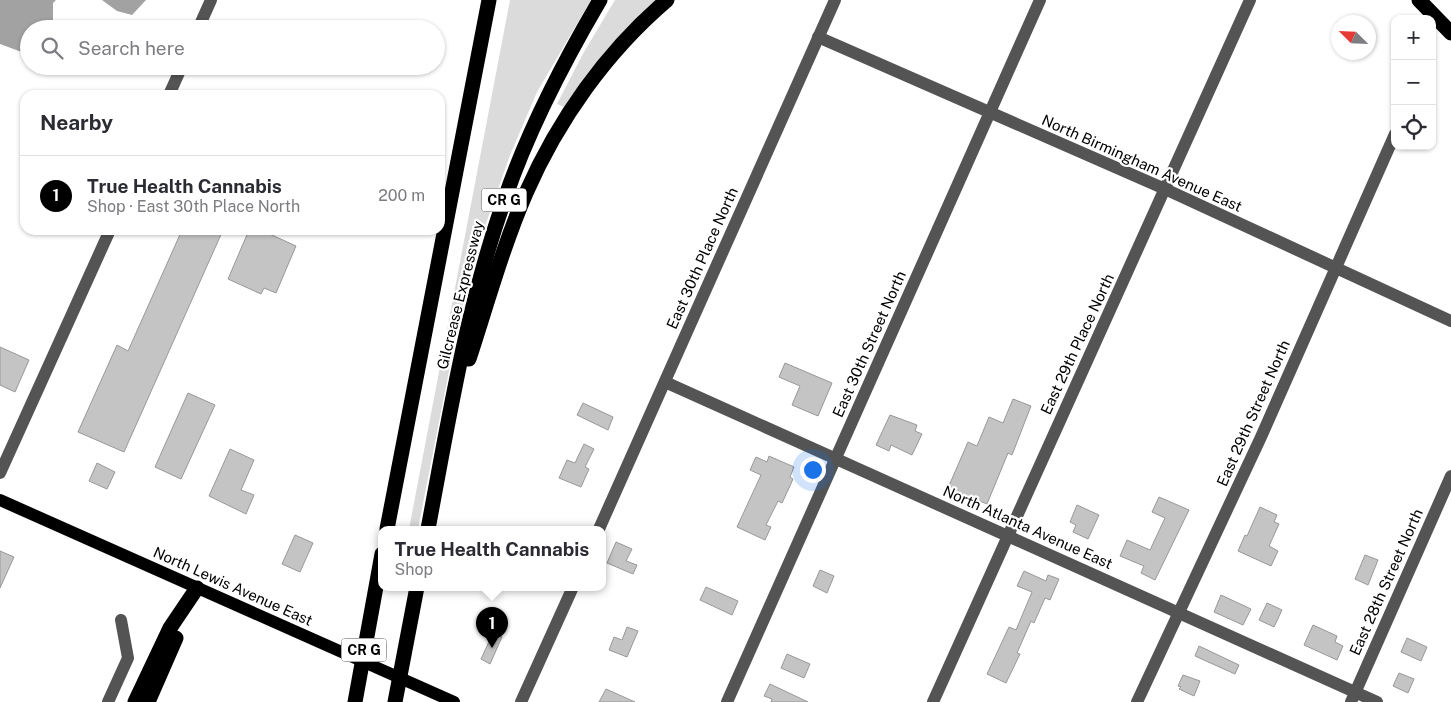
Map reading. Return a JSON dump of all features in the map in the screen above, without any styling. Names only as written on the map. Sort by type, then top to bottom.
[{"type":"highway","name":"Gilcrease Expressway","points":[[445,229],[489,0]]},
{"type":"highway","points":[[478,59],[495,0]]},
{"type":"highway","name":"Gilcrease Expressway","points":[[429,526],[467,326],[505,197],[546,100],[600,0]]},
{"type":"highway","points":[[449,416],[526,193],[541,163],[570,111],[591,81],[633,32],[667,0]]},
{"type":"highway","points":[[1419,0],[1451,33]]},
{"type":"highway","name":"Gilcrease Expressway","points":[[388,526],[444,235]]},
{"type":"highway","name":"CR G","points":[[355,702],[378,576]]},
{"type":"highway","points":[[135,702],[170,628],[197,588]]},
{"type":"highway","points":[[148,702],[197,588]]},
{"type":"highway","name":"CR G","points":[[395,702],[416,591]]},
{"type":"main road","name":"North Lewis Avenue East","points":[[0,500],[454,702]]},
{"type":"street","points":[[202,20],[211,0]]},
{"type":"street","name":"East 30th Place North","points":[[600,526],[835,0]]},
{"type":"street","name":"East 30th Street North","points":[[726,702],[1040,0]]},
{"type":"street","name":"East 29th Place North","points":[[933,702],[1250,0]]},
{"type":"street","name":"North Birmingham Avenue East","points":[[818,37],[990,114],[1165,189],[1451,321]]},
{"type":"street","points":[[171,90],[178,75]]},
{"type":"street","name":"East 29th Street North","points":[[1137,702],[1261,437],[1391,143]]},
{"type":"street","points":[[0,473],[108,235]]},
{"type":"street","name":"North Atlanta Avenue East","points":[[665,382],[1180,612],[1353,697],[1377,702]]},
{"type":"street","name":"East 28th Street North","points":[[1353,697],[1451,476]]},
{"type":"street","points":[[521,702],[571,591]]},
{"type":"street","points":[[108,702],[128,658],[121,620]]},
{"type":"shaded area","points":[[0,0],[56,0],[53,3],[53,20],[20,20],[20,51],[0,44]]},
{"type":"shaded area","points":[[102,0],[146,0],[132,15],[117,11]]},
{"type":"shaded area","points":[[510,0],[591,0],[537,92],[510,155],[475,255],[459,320],[419,526],[410,526]]},
{"type":"shaded area","points":[[615,0],[656,0],[564,107],[557,104],[584,52]]},
{"type":"building","points":[[180,235],[221,235],[124,452],[78,432],[117,345],[128,351]]},
{"type":"building","points":[[247,235],[272,235],[296,246],[276,293],[264,288],[261,294],[228,279]]},
{"type":"building","points":[[0,347],[29,360],[15,392],[0,385]]},
{"type":"building","points":[[785,363],[832,383],[818,416],[792,405],[800,386],[779,377]]},
{"type":"building","points":[[188,393],[215,405],[181,479],[155,467]]},
{"type":"building","points":[[1013,399],[1031,406],[1012,455],[1008,453],[987,504],[948,488],[968,442],[977,446],[989,417],[1003,423]]},
{"type":"building","points":[[583,403],[613,417],[608,430],[577,415]]},
{"type":"building","points":[[890,415],[917,425],[915,431],[922,434],[912,455],[891,445],[889,451],[876,445]]},
{"type":"building","points":[[584,444],[594,449],[585,467],[589,469],[581,487],[559,478],[567,460],[575,463]]},
{"type":"building","points":[[230,449],[254,460],[241,490],[254,495],[246,514],[209,496]]},
{"type":"building","points":[[769,456],[794,467],[790,477],[793,479],[782,503],[778,501],[766,525],[771,527],[765,540],[737,527],[761,475],[750,470],[756,457],[767,462]]},
{"type":"building","points":[[97,463],[115,472],[107,489],[89,481]]},
{"type":"building","points":[[1159,497],[1189,510],[1155,580],[1141,573],[1144,566],[1120,556],[1127,540],[1150,550],[1165,518],[1152,512]]},
{"type":"building","points":[[1077,505],[1099,515],[1088,539],[1073,532],[1076,525],[1070,522]]},
{"type":"building","points":[[1260,507],[1277,515],[1274,522],[1279,524],[1269,546],[1278,551],[1271,566],[1238,551]]},
{"type":"building","points":[[295,535],[313,543],[300,572],[282,564]]},
{"type":"building","points":[[616,542],[632,549],[626,561],[637,565],[633,574],[607,563]]},
{"type":"building","points":[[0,551],[14,557],[0,588]]},
{"type":"building","points":[[1365,555],[1378,560],[1368,585],[1355,579]]},
{"type":"building","points":[[820,570],[834,576],[827,593],[813,586]]},
{"type":"building","points":[[1024,571],[1046,581],[1048,575],[1059,579],[1050,600],[1045,598],[1034,623],[1031,621],[1017,653],[1020,654],[1006,683],[987,674],[1009,627],[1016,630],[1032,592],[1017,586]]},
{"type":"building","points":[[706,587],[738,601],[732,615],[700,600]]},
{"type":"building","points":[[1221,595],[1251,609],[1243,625],[1214,612]]},
{"type":"building","points":[[1267,603],[1282,610],[1274,627],[1259,620]]},
{"type":"building","points":[[1313,625],[1337,636],[1335,642],[1343,646],[1337,660],[1304,645]]},
{"type":"building","points":[[627,627],[638,631],[627,657],[609,650],[614,637],[622,640]]},
{"type":"building","points":[[493,633],[502,637],[490,664],[481,659]]},
{"type":"building","points":[[1407,638],[1427,647],[1421,661],[1401,652]]},
{"type":"building","points":[[1199,646],[1239,665],[1235,674],[1195,656]]},
{"type":"building","points":[[787,654],[810,664],[804,678],[781,668]]},
{"type":"building","points":[[1399,673],[1414,679],[1408,693],[1393,686]]},
{"type":"building","points":[[1183,675],[1200,681],[1194,696],[1179,689],[1181,687],[1178,686]]},
{"type":"building","points":[[770,684],[808,702],[771,702],[772,699],[764,696]]},
{"type":"building","points":[[606,689],[635,702],[599,702]]},
{"type":"place","name":"True Health Cannabis","points":[[492,648]]}]
